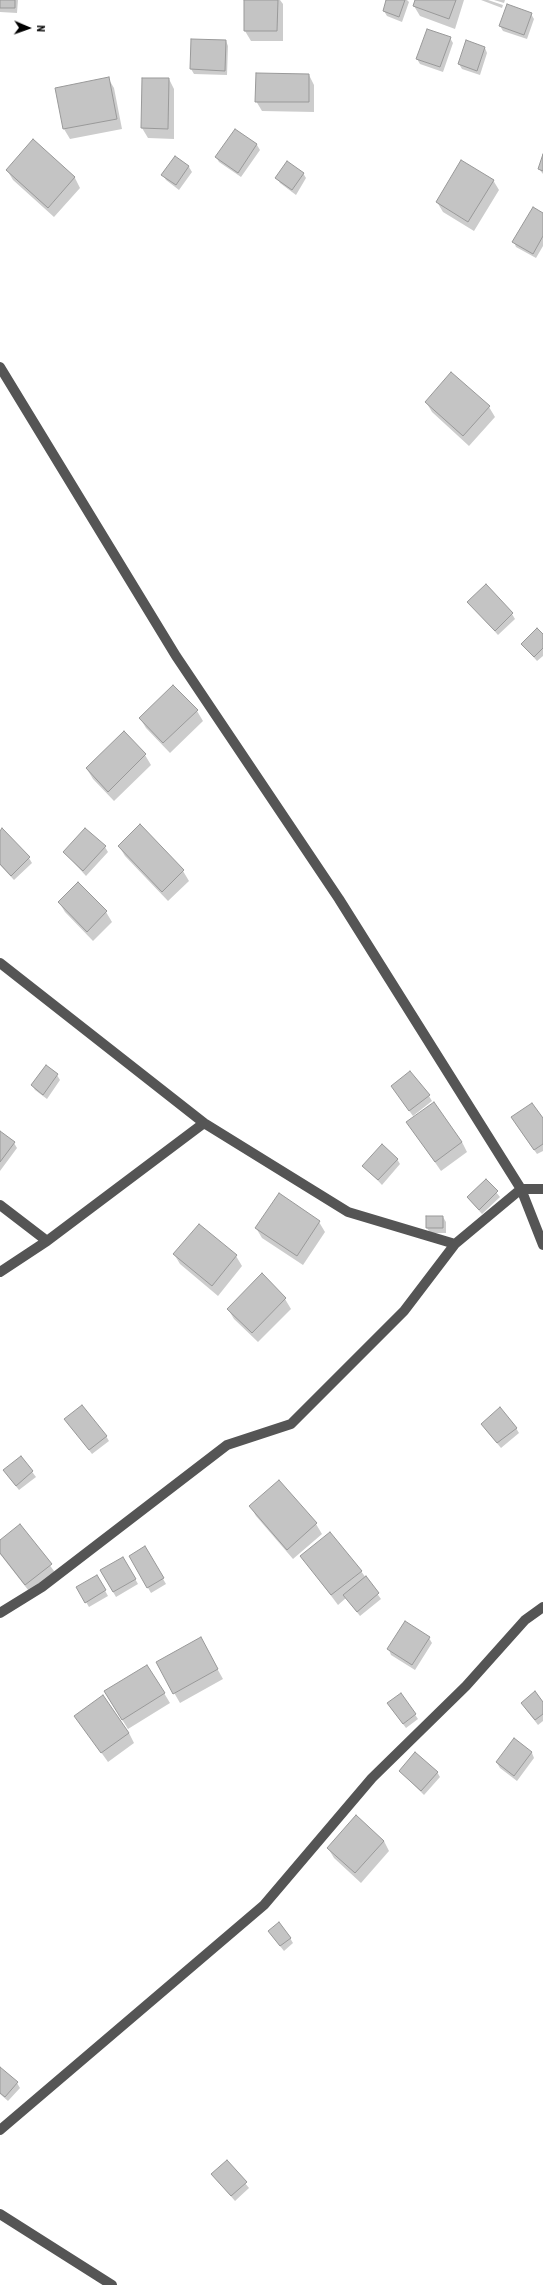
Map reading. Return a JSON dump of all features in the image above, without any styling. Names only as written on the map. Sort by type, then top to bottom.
[{"type":"street","points":[[0,367],[176,656],[339,899],[521,1189],[543,1245]]},
{"type":"street","points":[[0,963],[204,1123],[348,1212],[454,1244]]},
{"type":"street","points":[[0,1272],[47,1241],[204,1123]]},
{"type":"street","points":[[0,1613],[42,1587],[227,1445],[291,1424],[404,1311],[454,1244],[521,1189],[543,1189]]},
{"type":"street","points":[[0,1205],[47,1241]]},
{"type":"street","points":[[0,2130],[264,1905],[372,1778],[466,1686],[525,1620],[543,1607]]},
{"type":"street","points":[[0,2214],[112,2285]]},
{"type":"building","points":[[0,0],[15,0],[15,8],[0,8]]},
{"type":"building","points":[[244,0],[278,0],[277,31],[244,31]]},
{"type":"building","points":[[386,0],[405,0],[399,17],[383,11]]},
{"type":"building","points":[[415,0],[456,0],[449,19],[413,6]]},
{"type":"building","points":[[507,4],[532,13],[524,35],[499,26]]},
{"type":"building","points":[[427,29],[451,37],[440,67],[416,59]]},
{"type":"building","points":[[191,39],[226,40],[225,71],[190,69]]},
{"type":"building","points":[[466,40],[485,47],[477,71],[458,64]]},
{"type":"building","points":[[256,73],[309,74],[309,102],[255,102]]},
{"type":"building","points":[[109,77],[117,119],[63,129],[55,88]]},
{"type":"building","points":[[142,78],[169,78],[168,129],[141,128]]},
{"type":"building","points":[[235,129],[257,144],[238,173],[215,157]]},
{"type":"building","points":[[33,139],[75,177],[48,208],[6,170]]},
{"type":"building","points":[[543,154],[543,171],[538,169]]},
{"type":"building","points":[[175,156],[189,166],[176,185],[161,175]]},
{"type":"building","points":[[461,160],[494,180],[468,222],[436,202]]},
{"type":"building","points":[[287,161],[304,173],[292,190],[275,178]]},
{"type":"building","points":[[533,207],[543,213],[543,236],[533,254],[512,242]]},
{"type":"building","points":[[451,372],[490,406],[463,436],[425,402]]},
{"type":"building","points":[[486,584],[513,613],[495,631],[467,602]]},
{"type":"building","points":[[537,628],[543,634],[543,648],[534,657],[521,644]]},
{"type":"building","points":[[173,685],[198,710],[163,743],[139,718]]},
{"type":"building","points":[[124,731],[146,754],[108,792],[86,768]]},
{"type":"building","points":[[140,824],[184,870],[162,892],[118,846]]},
{"type":"building","points":[[2,828],[30,857],[11,876],[0,864],[0,831]]},
{"type":"building","points":[[85,828],[106,846],[83,871],[63,852]]},
{"type":"building","points":[[78,882],[107,911],[87,932],[58,902]]},
{"type":"building","points":[[46,1065],[58,1074],[43,1095],[31,1085]]},
{"type":"building","points":[[410,1071],[430,1095],[409,1111],[391,1086]]},
{"type":"building","points":[[434,1102],[462,1142],[435,1162],[406,1122]]},
{"type":"building","points":[[532,1103],[543,1118],[543,1144],[534,1150],[511,1117]]},
{"type":"building","points":[[0,1131],[15,1142],[0,1162]]},
{"type":"building","points":[[382,1144],[398,1159],[378,1180],[362,1166]]},
{"type":"building","points":[[486,1179],[498,1191],[479,1210],[467,1197]]},
{"type":"building","points":[[279,1193],[320,1221],[297,1256],[255,1228]]},
{"type":"building","points":[[426,1216],[443,1216],[443,1228],[426,1228]]},
{"type":"building","points":[[199,1224],[237,1255],[212,1286],[173,1254]]},
{"type":"building","points":[[262,1273],[286,1298],[252,1333],[227,1309]]},
{"type":"building","points":[[82,1405],[107,1436],[89,1450],[64,1419]]},
{"type":"building","points":[[500,1407],[517,1428],[497,1443],[481,1424]]},
{"type":"building","points":[[21,1456],[33,1471],[16,1486],[3,1470]]},
{"type":"building","points":[[279,1480],[317,1523],[287,1550],[249,1506]]},
{"type":"building","points":[[20,1524],[52,1564],[25,1585],[0,1553],[0,1540]]},
{"type":"building","points":[[330,1532],[362,1571],[331,1595],[300,1556]]},
{"type":"building","points":[[145,1546],[164,1578],[147,1588],[129,1556]]},
{"type":"building","points":[[123,1557],[136,1579],[113,1592],[100,1570]]},
{"type":"building","points":[[97,1575],[106,1590],[85,1603],[76,1587]]},
{"type":"building","points":[[366,1576],[379,1593],[357,1612],[343,1595]]},
{"type":"building","points":[[405,1621],[430,1637],[412,1665],[387,1649]]},
{"type":"building","points":[[201,1637],[218,1669],[173,1694],[156,1662]]},
{"type":"building","points":[[147,1665],[165,1693],[122,1720],[104,1691]]},
{"type":"building","points":[[535,1691],[543,1702],[543,1714],[535,1720],[521,1703]]},
{"type":"building","points":[[401,1693],[416,1714],[403,1724],[387,1703]]},
{"type":"building","points":[[103,1695],[129,1733],[101,1753],[74,1716]]},
{"type":"building","points":[[514,1738],[532,1752],[514,1776],[496,1762]]},
{"type":"building","points":[[415,1752],[438,1772],[421,1791],[399,1771]]},
{"type":"building","points":[[356,1815],[384,1841],[355,1873],[327,1848]]},
{"type":"building","points":[[279,1922],[291,1938],[280,1946],[268,1931]]},
{"type":"building","points":[[0,2067],[18,2082],[5,2097],[0,2093]]},
{"type":"building","points":[[227,2160],[247,2182],[231,2196],[211,2174]]}]
